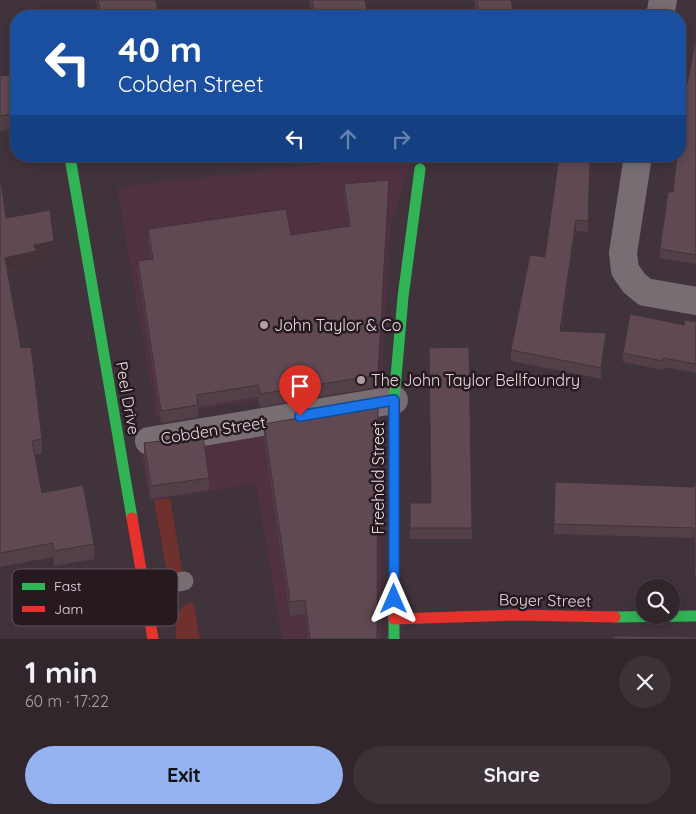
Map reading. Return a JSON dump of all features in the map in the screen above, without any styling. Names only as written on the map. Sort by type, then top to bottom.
[{"type":"street","points":[[637,162],[623,253],[625,270],[634,283],[645,292],[696,302]]},
{"type":"street","name":"Peel Drive","points":[[71,163],[141,569]]},
{"type":"street","name":"Freehold Street","points":[[394,639],[394,400],[404,297],[420,169]]},
{"type":"street","name":"Cobden Street","points":[[149,441],[394,400]]},
{"type":"street","name":"Boyer Street","points":[[394,619],[514,615],[596,617],[696,616]]},
{"type":"street","name":"Peel Drive","points":[[151,626],[153,639]]},
{"type":"lane","points":[[178,582],[184,581]]},
{"type":"shaded area","name":"John Taylor & Co","points":[[317,162],[410,162],[390,230],[382,380],[156,417],[117,187],[313,165]]},
{"type":"shaded area","points":[[383,419],[381,639],[282,639],[256,484],[149,500],[141,454]]},
{"type":"shaded area","points":[[170,498],[183,576],[178,573],[178,569],[166,567],[154,500]]},
{"type":"shaded area","points":[[193,602],[200,639],[176,639],[178,614],[182,607]]},
{"type":"building","points":[[98,0],[156,0],[157,10],[100,10]]},
{"type":"building","points":[[312,0],[365,0],[367,10],[314,10]]},
{"type":"building","points":[[477,0],[511,0],[513,10],[479,10]]},
{"type":"building","points":[[696,38],[696,255],[660,249],[668,192],[673,192],[676,162],[686,162],[686,89]]},
{"type":"building","points":[[10,75],[10,114],[0,116],[0,76]]},
{"type":"building","points":[[558,162],[590,162],[588,221],[576,220],[560,331],[606,333],[601,368],[511,350],[530,255],[545,257]]},
{"type":"building","name":"John Taylor & Co","points":[[389,180],[378,375],[260,394],[258,385],[197,395],[198,405],[161,411],[138,261],[153,259],[148,229],[286,209],[291,235],[350,226],[344,184]]},
{"type":"building","points":[[0,181],[6,218],[50,210],[54,241],[34,245],[36,251],[5,258],[21,348],[31,347],[42,439],[32,441],[42,493],[83,485],[94,544],[54,551],[53,543],[0,553]]},
{"type":"building","points":[[630,314],[684,325],[685,320],[696,322],[696,364],[663,358],[663,361],[623,353]]},
{"type":"building","points":[[469,347],[472,528],[410,528],[410,503],[431,503],[429,348]]},
{"type":"building","points":[[376,405],[376,408],[378,408],[377,639],[310,639],[305,600],[290,602],[264,424]]},
{"type":"building","points":[[203,436],[209,478],[151,486],[144,443]]},
{"type":"building","points":[[555,482],[694,487],[694,484],[696,484],[696,565],[694,528],[554,524]]},
{"type":"building","points":[[614,636],[696,637],[696,639],[614,639]]},
{"type":"traffic: fast","points":[[71,163],[132,518]]},
{"type":"traffic: fast","points":[[394,639],[394,400],[403,297],[420,169]]},
{"type":"traffic: fast","points":[[615,617],[696,616]]},
{"type":"traffic: jam","points":[[132,518],[141,569]]},
{"type":"traffic: jam","points":[[394,619],[514,615],[615,617]]},
{"type":"traffic: jam","points":[[151,626],[153,639]]},
{"type":"place","name":"John Taylor & Co","points":[[264,325]]},
{"type":"place","name":"The John Taylor Bellfoundry","points":[[361,380]]},
{"type":"route","points":[[300,416],[394,400],[394,599]]}]
